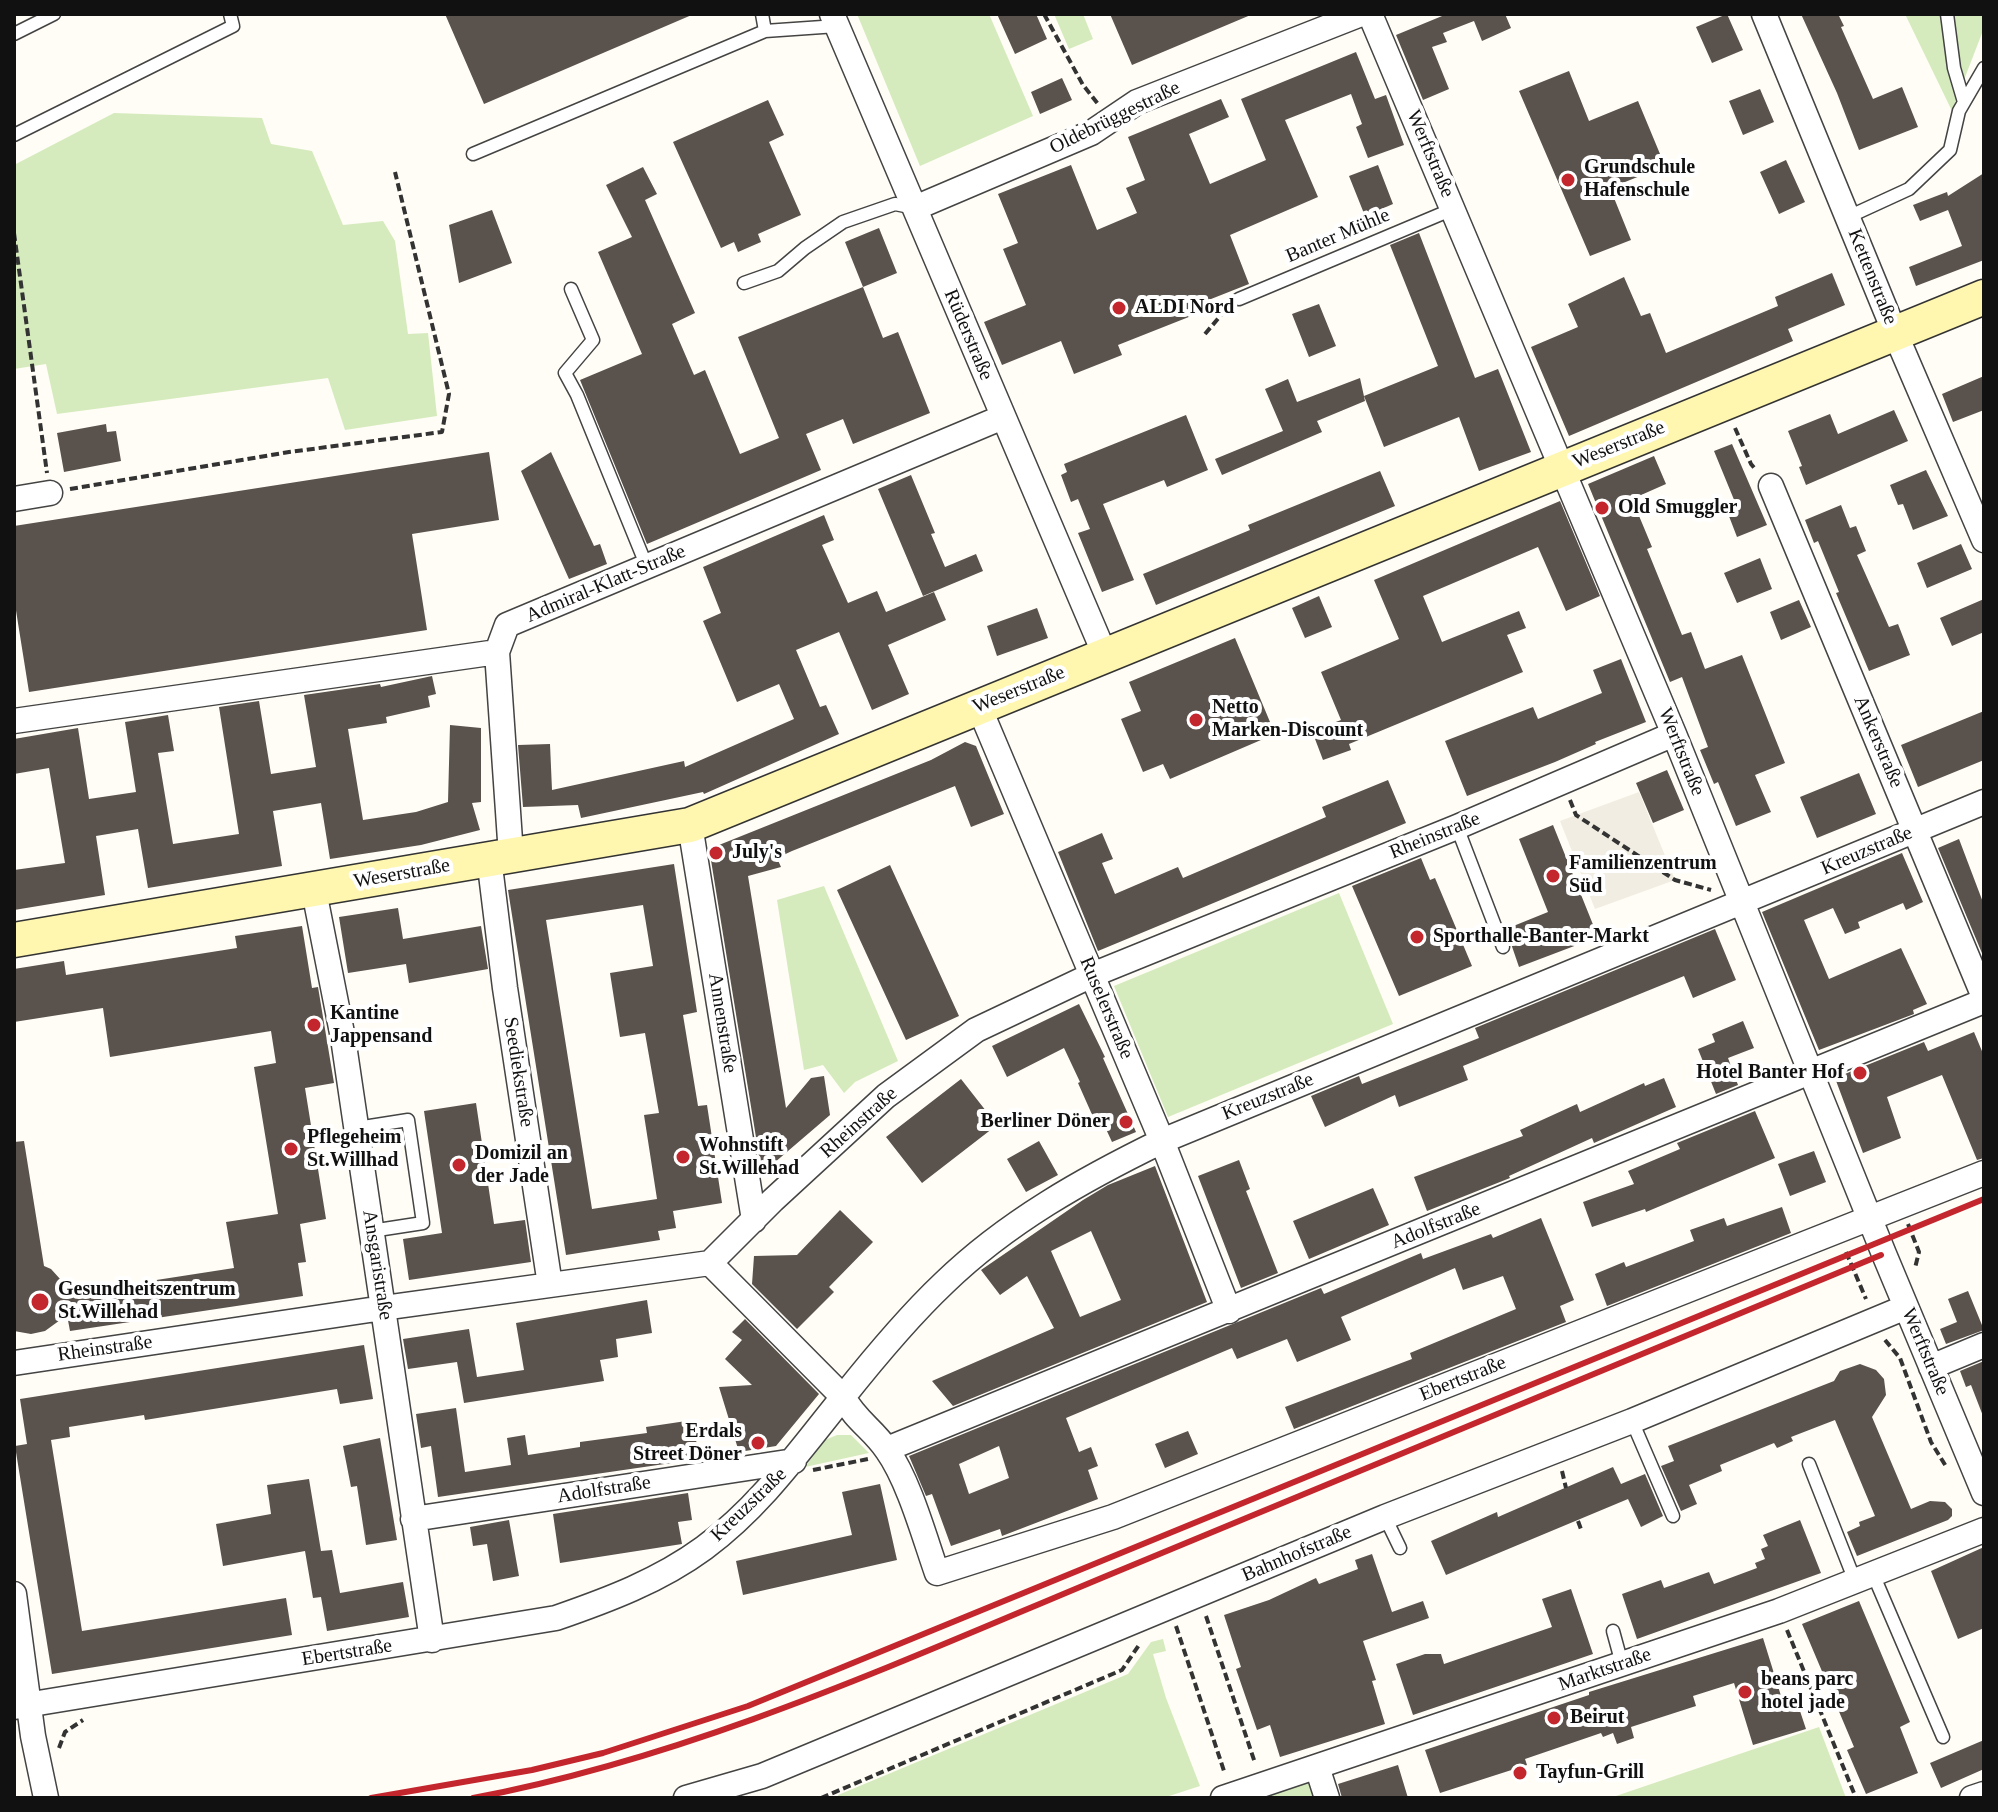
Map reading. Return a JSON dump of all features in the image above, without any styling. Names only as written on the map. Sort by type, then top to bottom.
[{"type":"street","name":"Oldebrüggestraße","points":[[915,208],[1091,133],[1137,102],[1361,14]]},
{"type":"street","name":"Werftstraße","points":[[1370,14],[1674,734],[1869,1218],[1984,1493]]},
{"type":"street","name":"Kettenstraße","points":[[1764,14],[1984,540]]},
{"type":"street","name":"Rüderstraße","points":[[835,20],[1105,655]]},
{"type":"street","name":"Weserstraße","points":[[14,940],[690,825],[1984,297]]},
{"type":"street","name":"Admiral-Klatt-Straße","points":[[497,652],[507,625],[1003,417]]},
{"type":"street","name":"Ankerstraße","points":[[1771,486],[1984,999]]},
{"type":"street","points":[[14,499],[50,493]]},
{"type":"street","points":[[14,721],[497,652]]},
{"type":"street","name":"Seediekstraße","points":[[497,652],[505,988],[550,1285]]},
{"type":"street","name":"Ruselerstraße","points":[[979,707],[1162,1141],[1229,1311]]},
{"type":"street","name":"Rheinstraße","points":[[14,1363],[710,1263],[886,1096],[976,1030],[1092,975],[1457,827],[1674,734]]},
{"type":"street","name":"Kreuzstraße","points":[[671,1570],[716,1538],[794,1461],[843,1397],[944,1282],[1039,1208],[1097,1173],[1162,1141],[1984,802]]},
{"type":"street","name":"Annenstraße","points":[[690,825],[754,1220]]},
{"type":"street","name":"Ansgaristraße","points":[[314,891],[343,1038],[432,1640]]},
{"type":"street","name":"Adolfstraße","points":[[887,1449],[1984,999]]},
{"type":"street","name":"Ebertstraße","points":[[887,1449],[914,1506],[937,1573],[1113,1517],[1984,1173]]},
{"type":"street","points":[[710,1263],[843,1397],[852,1415],[887,1449]]},
{"type":"street","name":"Bahnhofstraße","points":[[686,1798],[762,1776],[1385,1517],[1632,1421],[1906,1307]]},
{"type":"street","points":[[1931,1367],[1984,1345]]},
{"type":"street","name":"Adolfstraße","points":[[413,1519],[794,1461]]},
{"type":"street","name":"Marktstraße","points":[[1244,1793],[1779,1611],[1984,1530]]},
{"type":"street","name":"Ebertstraße","points":[[22,1705],[556,1618],[616,1597],[671,1570]]},
{"type":"street","points":[[14,1594],[22,1705],[33,1736],[46,1798]]},
{"type":"street","points":[[1317,1767],[1327,1798]]},
{"type":"street","points":[[1972,1798],[1984,1794]]},
{"type":"lane","points":[[14,34],[54,14]]},
{"type":"lane","points":[[762,14],[765,31]]},
{"type":"lane","points":[[1947,14],[1954,68],[1964,102]]},
{"type":"lane","points":[[14,135],[231,20]]},
{"type":"lane","points":[[473,154],[765,31],[835,20]]},
{"type":"lane","points":[[1848,217],[1909,189],[1950,150],[1959,111],[1984,68]]},
{"type":"lane","points":[[744,283],[778,271],[843,222],[895,204],[915,208]]},
{"type":"lane","name":"Banter Mühle","points":[[1239,299],[1453,209]]},
{"type":"lane","points":[[571,289],[593,340],[565,373],[577,395],[647,567]]},
{"type":"lane","points":[[1457,827],[1503,947]]},
{"type":"lane","points":[[357,1128],[408,1120],[423,1223],[371,1231]]},
{"type":"lane","points":[[1632,1421],[1673,1516]]},
{"type":"lane","points":[[1809,1464],[1943,1737]]},
{"type":"lane","points":[[1385,1517],[1400,1548]]},
{"type":"lane","points":[[1613,1631],[1622,1664]]},
{"type":"path","points":[[1044,14],[1083,85],[1111,119]]},
{"type":"path","points":[[14,233],[50,493],[289,452],[442,432],[449,394],[395,172]]},
{"type":"path","points":[[1205,334],[1239,299]]},
{"type":"path","points":[[1725,403],[1751,464],[1771,486]]},
{"type":"path","points":[[1563,782],[1576,815],[1675,880],[1713,890],[1717,883]]},
{"type":"path","points":[[1901,1206],[1919,1252],[1914,1275]]},
{"type":"path","points":[[1837,1231],[1882,1338],[1900,1358]]},
{"type":"path","points":[[794,1461],[804,1471],[877,1457],[887,1449]]},
{"type":"path","points":[[1578,1521],[1582,1532]]},
{"type":"path","points":[[1199,1595],[1244,1793]]},
{"type":"path","points":[[1779,1611],[1856,1798]]},
{"type":"path","points":[[1165,1627],[1175,1622],[1244,1793]]},
{"type":"path","points":[[821,1798],[1122,1670],[1145,1637]]},
{"type":"path","points":[[59,1749],[65,1732],[93,1716]]},
{"type":"green space","points":[[857,14],[989,14],[1033,116],[920,166]]},
{"type":"green space","points":[[1054,14],[1083,14],[1093,39],[1069,49]]},
{"type":"green space","points":[[1905,14],[1984,14],[1984,28],[1952,111]]},
{"type":"green space","points":[[114,113],[262,118],[271,144],[312,151],[343,225],[383,221],[395,241],[408,334],[428,333],[437,416],[345,430],[328,378],[57,414],[46,364],[14,369],[14,165]]},
{"type":"green space","points":[[824,886],[898,1061],[855,1082],[844,1093],[823,1065],[804,1070],[777,900]]},
{"type":"green space","points":[[1339,893],[1393,1024],[1168,1117],[1114,986]]},
{"type":"green space","points":[[837,1435],[851,1435],[869,1453],[805,1467],[825,1440]]},
{"type":"green space","points":[[1163,1639],[1166,1651],[1153,1654],[1166,1698],[1200,1786],[1163,1798],[839,1798],[838,1795],[1128,1674],[1151,1642]]},
{"type":"green space","points":[[1819,1727],[1846,1798],[1610,1798]]},
{"type":"green space","points":[[1307,1779],[1313,1798],[1253,1798]]},
{"type":"shaded area","points":[[1639,792],[1675,880],[1595,909],[1560,821]]},
{"type":"building","points":[[445,14],[694,14],[484,104]]},
{"type":"building","points":[[997,14],[1036,14],[1047,39],[1015,54]]},
{"type":"building","points":[[1110,14],[1253,14],[1132,65]]},
{"type":"building","points":[[1447,14],[1505,14],[1511,28],[1482,41],[1474,21],[1443,33],[1447,42],[1432,47],[1449,89],[1423,100],[1396,35]]},
{"type":"building","points":[[1727,14],[1743,50],[1712,63],[1696,27]]},
{"type":"building","points":[[1801,14],[1838,14],[1873,99],[1902,87],[1918,127],[1859,150]]},
{"type":"building","points":[[1356,52],[1375,99],[1386,95],[1404,145],[1368,158],[1356,127],[1362,124],[1351,94],[1285,120],[1318,197],[1230,235],[1249,284],[1206,301],[1209,309],[1118,345],[1122,355],[1074,374],[1061,341],[1002,365],[984,322],[1026,305],[1003,249],[1018,243],[998,194],[1071,165],[1097,230],[1137,213],[1126,188],[1145,180],[1128,137],[1221,99],[1229,117],[1189,134],[1210,184],[1266,160],[1241,99]]},
{"type":"building","points":[[1569,71],[1589,121],[1638,101],[1665,166],[1610,188],[1631,240],[1590,256],[1519,91]]},
{"type":"building","points":[[1062,78],[1072,100],[1040,114],[1031,92]]},
{"type":"building","points":[[1760,89],[1774,122],[1743,135],[1729,101]]},
{"type":"building","points":[[768,100],[784,135],[769,142],[801,215],[758,234],[761,242],[738,252],[734,242],[721,248],[673,142]]},
{"type":"building","points":[[1786,160],[1805,202],[1779,214],[1760,172]]},
{"type":"building","points":[[1378,165],[1393,204],[1365,216],[1349,176]]},
{"type":"building","points":[[643,167],[657,194],[645,200],[695,313],[672,324],[694,375],[705,370],[740,454],[779,438],[738,337],[863,287],[883,338],[898,332],[930,413],[853,444],[843,419],[806,434],[821,470],[647,544],[580,380],[642,354],[598,252],[632,237],[606,185]]},
{"type":"building","points":[[1984,173],[1984,260],[1916,286],[1909,267],[1962,246],[1948,210],[1920,221],[1913,205],[1947,192],[1948,196]]},
{"type":"building","points":[[492,210],[512,263],[459,283],[449,225]]},
{"type":"building","points":[[879,228],[897,273],[863,287],[845,242]]},
{"type":"building","points":[[1419,233],[1475,378],[1498,369],[1531,452],[1479,471],[1459,417],[1384,447],[1364,396],[1438,366],[1390,245]]},
{"type":"building","points":[[1832,273],[1845,305],[1788,329],[1793,341],[1569,436],[1531,347],[1578,327],[1568,304],[1624,277],[1641,316],[1650,313],[1666,353],[1778,306],[1775,297]]},
{"type":"building","points":[[1319,304],[1336,346],[1309,357],[1292,314]]},
{"type":"building","points":[[1984,376],[1984,410],[1953,422],[1942,394]]},
{"type":"building","points":[[1360,378],[1365,401],[1317,421],[1322,432],[1222,475],[1215,459],[1283,431],[1265,389],[1288,379],[1297,402]]},
{"type":"building","points":[[1894,410],[1908,441],[1806,485],[1788,431],[1830,414],[1838,434]]},
{"type":"building","points":[[1186,415],[1208,470],[1167,487],[1164,480],[1103,504],[1134,580],[1102,592],[1078,533],[1090,529],[1078,499],[1071,502],[1061,475],[1067,472],[1064,464]]},
{"type":"building","points":[[106,424],[107,432],[116,431],[121,461],[64,472],[57,433]]},
{"type":"building","points":[[1732,444],[1767,525],[1737,537],[1727,511],[1737,507],[1714,451]]},
{"type":"building","points":[[489,452],[499,520],[412,534],[427,630],[29,692],[14,598],[14,526]]},
{"type":"building","points":[[551,452],[594,546],[600,544],[607,564],[569,579],[521,471]]},
{"type":"building","points":[[1654,456],[1666,484],[1632,499],[1652,547],[1647,549],[1682,635],[1691,632],[1705,669],[1742,655],[1785,763],[1755,775],[1771,812],[1736,826],[1718,782],[1714,784],[1700,750],[1708,747],[1682,677],[1670,682],[1588,484]]},
{"type":"building","points":[[1926,470],[1948,516],[1913,530],[1903,504],[1898,505],[1890,485]]},
{"type":"building","points":[[1380,471],[1395,506],[1156,605],[1143,574],[1250,530],[1248,525]]},
{"type":"building","points":[[911,475],[935,533],[931,534],[945,567],[976,554],[983,571],[923,596],[878,489]]},
{"type":"building","points":[[1560,501],[1600,596],[1566,611],[1538,547],[1423,596],[1442,642],[1519,611],[1526,628],[1507,635],[1523,672],[1349,744],[1351,750],[1323,760],[1312,731],[1341,720],[1321,672],[1399,639],[1374,580]]},
{"type":"building","points":[[1841,505],[1850,528],[1856,526],[1866,551],[1857,555],[1889,627],[1898,624],[1910,655],[1869,671],[1818,541],[1814,543],[1805,520]]},
{"type":"building","points":[[824,515],[834,540],[822,545],[848,603],[877,591],[886,612],[934,592],[946,620],[888,645],[909,694],[872,710],[839,632],[796,650],[820,707],[826,705],[839,734],[704,794],[581,818],[578,805],[523,807],[518,745],[550,744],[552,790],[684,761],[685,767],[794,719],[779,684],[737,702],[703,621],[721,613],[703,567]]},
{"type":"building","points":[[1961,544],[1972,569],[1927,588],[1917,563]]},
{"type":"building","points":[[1760,558],[1772,589],[1737,603],[1724,573]]},
{"type":"building","points":[[1319,596],[1332,627],[1305,638],[1292,608]]},
{"type":"building","points":[[1984,599],[1984,632],[1952,646],[1940,618]]},
{"type":"building","points":[[1799,600],[1811,627],[1781,640],[1770,612]]},
{"type":"building","points":[[1037,608],[1048,638],[997,656],[987,626]]},
{"type":"building","points":[[1235,638],[1275,734],[1170,779],[1163,764],[1143,772],[1121,719],[1141,711],[1129,682]]},
{"type":"building","points":[[1621,659],[1646,722],[1467,796],[1445,741],[1533,707],[1538,719],[1602,693],[1593,670]]},
{"type":"building","points":[[432,676],[436,694],[428,696],[430,707],[386,717],[387,723],[348,729],[363,820],[416,812],[448,802],[450,725],[481,728],[481,802],[472,803],[480,830],[421,845],[330,859],[321,803],[273,811],[282,866],[148,888],[138,829],[96,836],[105,895],[14,910],[14,870],[65,863],[49,768],[14,774],[14,739],[78,728],[89,799],[136,792],[125,722],[168,715],[174,751],[158,753],[173,844],[239,834],[219,707],[259,701],[271,774],[316,767],[304,695],[380,684],[381,687]]},
{"type":"building","points":[[1984,711],[1984,760],[1918,787],[1901,745]]},
{"type":"building","points":[[965,742],[976,746],[1004,814],[971,827],[955,786],[792,851],[777,858],[781,867],[748,876],[786,1108],[811,1078],[824,1076],[830,1115],[767,1169],[760,1162],[710,854],[714,847],[931,760]]},
{"type":"building","points":[[1667,770],[1684,810],[1653,823],[1636,783]]},
{"type":"building","points":[[1859,773],[1876,814],[1817,838],[1800,797]]},
{"type":"building","points":[[1388,780],[1406,823],[1098,951],[1058,852],[1102,833],[1113,859],[1102,863],[1115,894],[1178,867],[1183,878],[1326,817],[1322,807]]},
{"type":"building","name":"Familienzentrum Süd","points":[[1553,825],[1598,937],[1519,967],[1506,929],[1548,912],[1519,839]]},
{"type":"building","points":[[1959,839],[1984,905],[1984,958],[1938,848]]},
{"type":"building","points":[[1902,853],[1923,902],[1906,910],[1903,903],[1858,922],[1860,928],[1845,934],[1833,908],[1804,920],[1829,979],[1901,948],[1927,1004],[1913,1010],[1914,1014],[1819,1050],[1762,912]]},
{"type":"building","name":"Sporthalle-Banter-Markt","points":[[1421,858],[1430,880],[1435,878],[1472,966],[1399,996],[1352,886]]},
{"type":"building","points":[[674,864],[697,1012],[683,1015],[698,1106],[707,1105],[722,1203],[673,1211],[676,1228],[658,1231],[660,1240],[566,1255],[508,890]],"holes":[[[643,905],[653,966],[610,973],[620,1037],[645,1033],[659,1113],[644,1115],[657,1199],[592,1209],[546,920]]]},
{"type":"building","points":[[890,865],[959,1016],[906,1040],[837,890]]},
{"type":"building","points":[[398,908],[403,939],[481,926],[488,969],[409,983],[406,964],[348,973],[339,917]]},
{"type":"building","points":[[302,926],[312,988],[318,987],[334,1083],[305,1088],[326,1219],[300,1224],[306,1262],[298,1263],[303,1296],[70,1331],[67,1315],[45,1331],[31,1334],[14,1331],[14,1142],[24,1141],[44,1266],[61,1280],[66,1294],[234,1268],[226,1222],[278,1214],[254,1067],[276,1063],[271,1031],[110,1057],[103,1008],[14,1022],[14,969],[64,961],[66,975],[237,948],[235,936]]},
{"type":"building","points":[[1715,929],[1736,980],[1693,998],[1684,976],[1463,1066],[1468,1080],[1399,1107],[1395,1095],[1325,1127],[1311,1096],[1359,1076],[1362,1084],[1479,1038],[1475,1028]]},
{"type":"building","points":[[1079,1004],[1136,1132],[1112,1142],[1100,1116],[1094,1119],[1064,1048],[1007,1077],[992,1046]]},
{"type":"building","points":[[1743,1021],[1754,1048],[1728,1058],[1738,1085],[1716,1094],[1698,1049],[1715,1042],[1712,1034]]},
{"type":"building","points":[[1974,1032],[1984,1056],[1984,1158],[1977,1160],[1942,1075],[1887,1097],[1901,1138],[1863,1153],[1835,1078],[1924,1042],[1928,1051]]},
{"type":"building","points":[[1664,1078],[1676,1107],[1594,1143],[1592,1138],[1510,1178],[1427,1211],[1414,1177],[1523,1136],[1520,1130],[1577,1104],[1580,1112],[1644,1083],[1645,1086]]},
{"type":"building","points":[[961,1079],[997,1125],[922,1183],[886,1137]]},
{"type":"building","name":"Domizil an der Jade","points":[[476,1103],[494,1224],[525,1220],[531,1262],[409,1280],[403,1239],[442,1233],[424,1111]]},
{"type":"building","points":[[1755,1111],[1775,1158],[1646,1212],[1645,1209],[1592,1227],[1583,1202],[1634,1184],[1628,1171],[1680,1149],[1677,1143]]},
{"type":"building","points":[[1039,1141],[1058,1175],[1026,1192],[1007,1159]]},
{"type":"building","points":[[1814,1151],[1826,1182],[1790,1196],[1778,1164]]},
{"type":"building","points":[[1239,1160],[1250,1189],[1246,1191],[1278,1273],[1241,1288],[1198,1176]]},
{"type":"building","points":[[1155,1166],[1207,1302],[953,1406],[932,1381],[1054,1328],[1027,1276],[1000,1295],[981,1270],[1108,1185]],"holes":[[[1091,1231],[1121,1300],[1080,1317],[1051,1251]]]},
{"type":"building","points":[[1373,1188],[1389,1225],[1309,1259],[1293,1221]]},
{"type":"building","points":[[1782,1207],[1791,1233],[1607,1306],[1595,1274],[1624,1262],[1626,1267],[1694,1241],[1690,1230],[1724,1218],[1727,1226]]},
{"type":"building","points":[[840,1210],[873,1242],[829,1287],[834,1292],[797,1329],[752,1284],[754,1256],[797,1255]]},
{"type":"building","points":[[1541,1218],[1574,1300],[1560,1306],[1566,1322],[1294,1429],[1285,1407],[1412,1359],[1410,1353],[1516,1309],[1503,1276],[1463,1290],[1455,1268],[1341,1317],[1351,1340],[1297,1362],[1287,1339],[1237,1359],[1232,1348],[1066,1418],[1079,1452],[1091,1447],[1098,1466],[1088,1470],[1098,1499],[1002,1536],[1000,1529],[951,1546],[932,1494],[926,1496],[909,1456],[1321,1288],[1324,1294],[1421,1253],[1423,1259],[1491,1234],[1493,1238]],"holes":[[[999,1446],[1009,1478],[969,1494],[959,1464]]]},
{"type":"building","points":[[1968,1291],[1984,1330],[1946,1344],[1940,1329],[1957,1322],[1948,1299]]},
{"type":"building","points":[[647,1300],[652,1333],[616,1339],[618,1357],[600,1360],[604,1381],[464,1403],[457,1362],[408,1369],[403,1339],[469,1329],[477,1377],[524,1370],[516,1323]]},
{"type":"building","points":[[745,1319],[819,1394],[776,1446],[739,1452],[719,1387],[752,1385],[725,1359],[742,1340],[732,1332]]},
{"type":"building","points":[[364,1345],[373,1399],[340,1404],[337,1389],[145,1420],[144,1415],[69,1427],[70,1437],[51,1440],[82,1631],[286,1598],[292,1635],[52,1674],[15,1446],[27,1444],[20,1399]]},
{"type":"building","points":[[1984,1361],[1983,1416],[1971,1385],[1966,1387],[1960,1371]]},
{"type":"building","points":[[1860,1364],[1876,1370],[1884,1379],[1886,1395],[1872,1417],[1911,1509],[1930,1501],[1945,1502],[1952,1509],[1948,1520],[1857,1556],[1847,1532],[1860,1526],[1859,1522],[1875,1516],[1835,1420],[1791,1437],[1793,1441],[1777,1448],[1774,1443],[1720,1465],[1722,1471],[1689,1485],[1697,1504],[1681,1511],[1661,1466],[1674,1461],[1668,1446],[1834,1381],[1840,1371]]},
{"type":"building","points":[[456,1408],[465,1472],[511,1465],[507,1438],[525,1435],[528,1455],[580,1447],[580,1442],[647,1433],[646,1427],[693,1420],[699,1459],[438,1497],[431,1446],[421,1448],[416,1414]]},
{"type":"building","points":[[1188,1431],[1198,1454],[1165,1468],[1155,1444]]},
{"type":"building","points":[[380,1438],[397,1540],[366,1545],[357,1486],[351,1487],[343,1446]]},
{"type":"building","points":[[1613,1467],[1621,1484],[1645,1474],[1663,1516],[1641,1527],[1628,1499],[1446,1575],[1431,1541],[1497,1512],[1498,1517]]},
{"type":"building","points":[[309,1479],[321,1551],[332,1550],[340,1593],[403,1582],[409,1617],[327,1631],[321,1597],[313,1598],[305,1551],[223,1566],[216,1524],[271,1514],[267,1485]]},
{"type":"building","points":[[880,1484],[897,1560],[743,1595],[736,1561],[852,1535],[842,1492]]},
{"type":"building","points":[[688,1493],[692,1520],[678,1522],[682,1544],[560,1563],[553,1514]]},
{"type":"building","points":[[509,1520],[519,1576],[493,1581],[487,1544],[473,1546],[470,1527]]},
{"type":"building","points":[[1800,1520],[1821,1573],[1637,1639],[1622,1594],[1661,1580],[1664,1588],[1709,1572],[1714,1584],[1757,1568],[1755,1563],[1765,1559],[1761,1549],[1768,1546],[1763,1535]]},
{"type":"building","points":[[1984,1547],[1984,1628],[1958,1639],[1931,1571]]},
{"type":"building","points":[[1372,1554],[1392,1612],[1423,1601],[1429,1618],[1363,1641],[1376,1680],[1372,1681],[1385,1724],[1280,1757],[1270,1725],[1257,1730],[1236,1669],[1241,1667],[1224,1615],[1269,1600],[1316,1578],[1319,1584],[1358,1569],[1355,1560]]},
{"type":"building","points":[[1571,1589],[1593,1654],[1413,1715],[1396,1664],[1425,1654],[1441,1654],[1444,1664],[1552,1627],[1542,1599]]},
{"type":"building","points":[[1859,1601],[1910,1722],[1900,1727],[1918,1773],[1866,1794],[1847,1750],[1854,1747],[1802,1624]]},
{"type":"building","points":[[1763,1638],[1786,1712],[1799,1708],[1806,1729],[1753,1745],[1734,1683],[1693,1696],[1696,1706],[1631,1727],[1634,1738],[1617,1744],[1613,1733],[1603,1737],[1601,1733],[1525,1759],[1527,1765],[1440,1793],[1425,1750],[1589,1695],[1589,1692]]},
{"type":"building","points":[[1984,1740],[1984,1769],[1941,1788],[1930,1763]]},
{"type":"building","points":[[1398,1765],[1408,1798],[1342,1798],[1338,1784]]},
{"type":"railway","points":[[371,1798],[532,1770],[603,1753],[748,1706],[1984,1199]]},
{"type":"railway","points":[[473,1798],[556,1780],[638,1757],[800,1702],[1881,1255]]},
{"type":"place","name":"Grundschule Hafenschule","points":[[1568,180]]},
{"type":"place","name":"ALDI Nord","points":[[1119,308]]},
{"type":"place","name":"Old Smuggler","points":[[1602,508]]},
{"type":"place","name":"Netto Marken-Discount","points":[[1196,720]]},
{"type":"place","name":"July's","points":[[716,853]]},
{"type":"place","name":"Familienzentrum Süd","points":[[1553,876]]},
{"type":"place","name":"Sporthalle-Banter-Markt","points":[[1417,937]]},
{"type":"place","name":"Kantine Jappensand","points":[[314,1025]]},
{"type":"place","name":"Hotel Banter Hof","points":[[1860,1073]]},
{"type":"place","name":"Berliner Döner","points":[[1126,1122]]},
{"type":"place","name":"Pflegeheim St.Willhad","points":[[291,1149]]},
{"type":"place","name":"Wohnstift St.Willehad","points":[[683,1157]]},
{"type":"place","name":"Domizil an der Jade","points":[[459,1165]]},
{"type":"place","name":"Gesundheitszentrum St.Willehad","points":[[40,1302]]},
{"type":"place","name":"Erdals Street Döner","points":[[758,1443]]},
{"type":"place","name":"beans parc hotel jade","points":[[1745,1692]]},
{"type":"place","name":"Beirut","points":[[1554,1718]]},
{"type":"place","name":"Tayfun-Grill","points":[[1520,1773]]}]
